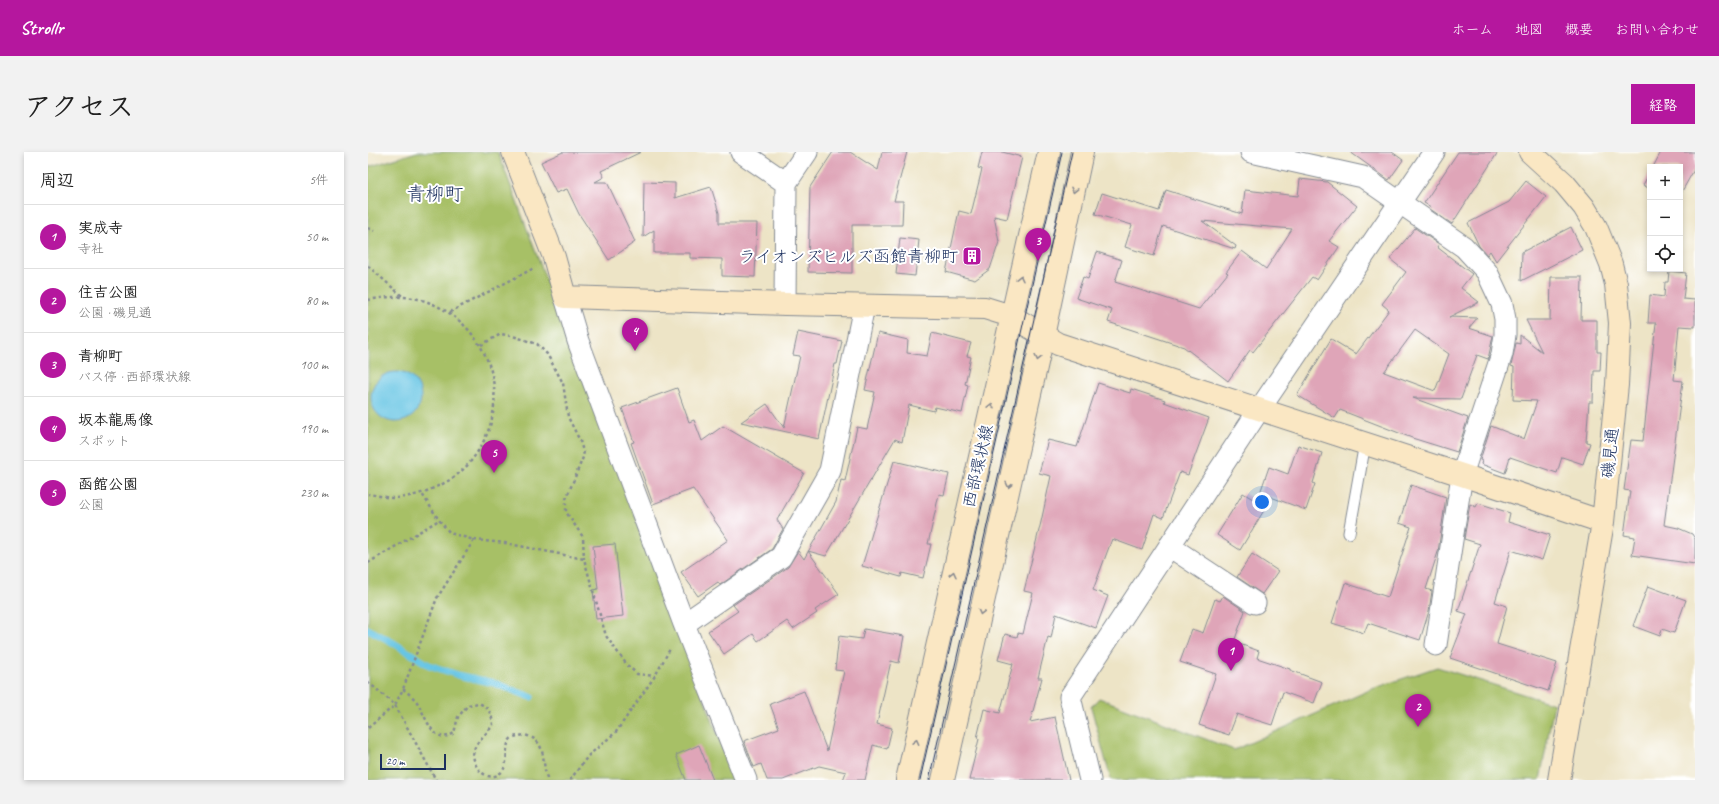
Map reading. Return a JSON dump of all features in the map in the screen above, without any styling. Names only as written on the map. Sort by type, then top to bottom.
[{"type":"street","points":[[513,152],[554,257],[578,341],[684,624],[746,780]]},
{"type":"street","points":[[741,152],[786,183]]},
{"type":"street","points":[[785,304],[786,183],[807,152]]},
{"type":"street","name":"西部環状線","points":[[907,780],[1049,152]]},
{"type":"street","name":"西部環状線","points":[[944,780],[1043,336],[1082,152]]},
{"type":"street","points":[[1251,152],[1363,177],[1464,247],[1487,272],[1502,304],[1505,330],[1502,354],[1462,475],[1436,645]]},
{"type":"street","points":[[1090,780],[1070,698],[1259,410],[1434,152]]},
{"type":"street","name":"磯見通","points":[[1530,152],[1564,183],[1584,207],[1596,227],[1605,247],[1616,284],[1620,324],[1620,350],[1603,522],[1559,780]]},
{"type":"street","points":[[565,297],[785,304],[985,308],[1011,316],[1058,344],[1365,443],[1603,522]]},
{"type":"street","points":[[684,624],[781,557],[830,471],[864,306]]},
{"type":"street","points":[[1169,546],[1256,603]]},
{"type":"lane","points":[[1349,533],[1365,443]]},
{"type":"path","points":[[368,228],[374,231]]},
{"type":"path","points":[[368,266],[402,296]]},
{"type":"path","points":[[450,312],[530,270]]},
{"type":"path","points":[[368,300],[402,296],[427,301],[450,312],[467,327],[481,345],[492,374],[495,404],[488,434],[473,460],[450,481],[422,494],[392,498],[368,494]]},
{"type":"path","points":[[481,345],[501,334],[537,344],[547,354],[563,383],[568,417],[580,441],[584,455],[566,499],[566,512],[583,537],[584,559],[606,636],[627,665],[637,674],[655,676],[616,732],[588,756],[570,780]]},
{"type":"path","points":[[422,494],[439,520],[450,533],[474,540],[505,543],[584,559]]},
{"type":"path","points":[[368,563],[439,520]]},
{"type":"path","points":[[368,728],[395,705],[403,689],[437,598],[474,540]]},
{"type":"path","points":[[368,682],[395,705],[436,780]]},
{"type":"path","points":[[403,689],[415,700],[436,734],[442,737],[449,736],[454,733],[458,717],[468,705],[479,703],[488,709],[493,724],[475,745],[472,755],[476,766],[483,774],[493,776],[502,772],[506,766],[507,746],[510,739],[514,736],[527,735],[536,741],[544,755],[543,767],[548,780]]},
{"type":"green space","points":[[417,152],[498,152],[735,780],[368,780],[368,167]]},
{"type":"green space","points":[[1437,667],[1554,704],[1540,780],[1111,780],[1091,707],[1099,698],[1234,750],[1372,689]]},
{"type":"water","points":[[396,372],[406,374],[414,379],[419,387],[421,397],[419,407],[414,415],[406,420],[396,422],[386,420],[378,415],[373,407],[371,397],[373,387],[378,379],[386,374]]},
{"type":"building","points":[[563,152],[641,152],[601,171],[604,177],[595,182],[607,182],[635,242],[609,260],[579,214],[567,189],[556,193],[541,162]]},
{"type":"building","points":[[833,152],[850,152],[878,170],[882,152],[907,152],[894,201],[903,201],[902,225],[852,225],[852,273],[808,272],[810,187]]},
{"type":"building","points":[[982,152],[1002,152],[1022,157],[1007,219],[994,216],[999,242],[990,269],[975,280],[946,272],[959,211],[971,214],[982,169],[978,168]]},
{"type":"building","points":[[1350,152],[1392,152],[1403,160],[1389,180]]},
{"type":"building","points":[[1458,152],[1498,152],[1452,224],[1424,203]]},
{"type":"building","points":[[1661,152],[1695,152],[1695,168],[1683,190],[1683,164],[1655,164]]},
{"type":"building","points":[[1647,178],[1647,187],[1643,185]]},
{"type":"building","points":[[1300,179],[1327,182],[1357,206],[1329,241],[1339,247],[1317,280],[1312,277],[1253,352],[1250,350],[1228,381],[1184,347],[1108,322],[1112,310],[1076,298],[1083,277],[1088,279],[1097,252],[1122,260],[1115,282],[1199,309],[1228,273],[1226,272],[1242,251],[1266,269],[1292,229],[1202,221],[1236,246],[1235,249],[1163,226],[1154,256],[1125,247],[1132,225],[1095,214],[1102,193],[1159,211],[1166,190],[1242,214],[1245,190],[1298,196]]},
{"type":"building","points":[[1526,181],[1546,197],[1496,261],[1490,251],[1487,255],[1479,246],[1468,223],[1509,202]]},
{"type":"building","points":[[644,182],[675,183],[675,198],[711,187],[719,213],[719,223],[757,223],[755,277],[722,276],[722,259],[690,258],[690,253],[654,253],[654,230],[643,237]]},
{"type":"building","points":[[1571,227],[1582,250],[1521,281],[1522,252]]},
{"type":"building","points":[[1415,228],[1439,244],[1437,247],[1472,274],[1461,288],[1479,302],[1449,317],[1477,318],[1469,328],[1493,336],[1488,359],[1477,355],[1461,399],[1413,398],[1468,418],[1457,452],[1412,438],[1340,410],[1335,418],[1297,395],[1331,339],[1356,354],[1389,310],[1382,304],[1406,272],[1390,259]],"holes":[[[1415,330],[1449,354],[1435,391],[1384,372]]]},
{"type":"building","points":[[900,238],[919,240],[915,276],[896,274]]},
{"type":"building","points":[[1669,272],[1686,273],[1683,299],[1695,300],[1695,327],[1679,326],[1674,380],[1683,381],[1664,525],[1678,528],[1692,534],[1695,539],[1695,564],[1632,555],[1635,537],[1624,535],[1630,491],[1624,490],[1631,440],[1643,441],[1656,323],[1648,323],[1650,295],[1664,297],[1665,282],[1668,282]]},
{"type":"building","points":[[1551,277],[1582,277],[1581,320],[1597,320],[1597,352],[1601,352],[1600,371],[1594,371],[1593,402],[1589,402],[1586,442],[1590,443],[1583,464],[1562,457],[1557,473],[1510,457],[1505,473],[1481,464],[1482,461],[1480,460],[1491,426],[1524,439],[1537,401],[1513,400],[1514,367],[1511,366],[1516,343],[1520,344],[1520,335],[1542,352],[1526,320],[1550,320]]},
{"type":"building","points":[[798,332],[842,341],[837,364],[835,364],[819,439],[741,422],[767,404],[784,428],[800,356],[793,355]]},
{"type":"building","points":[[878,333],[908,340],[907,353],[927,356],[932,333],[971,343],[967,356],[971,357],[965,384],[968,385],[962,413],[935,407],[934,411],[909,405],[902,442],[895,439],[826,556],[808,551],[836,502],[841,480],[845,481],[857,427],[867,429],[875,392],[865,390]]},
{"type":"building","points":[[1098,383],[1130,393],[1131,389],[1165,400],[1164,402],[1209,418],[1188,475],[1180,472],[1163,518],[1154,514],[1142,550],[1112,539],[1093,590],[1108,596],[1096,628],[1056,614],[1051,638],[1048,637],[1038,678],[1042,678],[1030,722],[1055,717],[1069,780],[969,780],[979,739],[977,738],[984,709],[1000,713],[1013,664],[998,660],[1005,634],[1017,637],[1018,633],[1023,634],[1033,593],[1024,591],[1051,476],[1039,473],[1048,440],[1077,447]]},
{"type":"building","points":[[677,388],[689,422],[694,420],[702,441],[723,426],[804,473],[777,520],[783,529],[772,549],[720,585],[718,582],[698,596],[681,572],[728,540],[693,489],[653,504],[631,443],[634,442],[622,408]]},
{"type":"building","points":[[1298,445],[1322,453],[1313,483],[1315,484],[1306,510],[1260,493],[1269,467],[1288,474]]},
{"type":"building","points":[[894,461],[949,474],[944,495],[939,494],[928,544],[931,544],[923,578],[902,573],[901,577],[862,566]]},
{"type":"building","points":[[1411,485],[1446,497],[1438,552],[1426,589],[1432,591],[1429,611],[1420,640],[1368,623],[1364,633],[1332,623],[1345,583],[1388,597],[1411,527],[1399,523]]},
{"type":"building","points":[[1243,493],[1266,507],[1240,550],[1217,535]]},
{"type":"building","points":[[1478,503],[1510,513],[1508,522],[1550,535],[1542,560],[1511,550],[1495,602],[1507,606],[1497,644],[1557,663],[1548,691],[1450,658],[1467,614],[1458,611],[1480,544],[1464,539],[1470,504],[1476,507]]},
{"type":"building","points":[[615,544],[623,616],[596,619],[593,590],[598,589],[593,546]]},
{"type":"building","points":[[798,551],[804,559],[808,551],[839,594],[815,610],[817,613],[793,629],[787,621],[758,641],[753,634],[724,654],[708,631],[738,611],[733,605],[788,567]]},
{"type":"building","points":[[1252,554],[1278,571],[1262,594],[1237,577]]},
{"type":"building","points":[[1648,586],[1686,600],[1674,633],[1662,629],[1660,636],[1633,626]]},
{"type":"building","points":[[1223,596],[1245,611],[1234,642],[1259,651],[1257,658],[1322,682],[1314,703],[1283,692],[1272,725],[1237,714],[1229,735],[1199,725],[1216,674],[1180,662],[1192,629],[1203,633],[1215,599],[1220,601]]},
{"type":"building","points":[[864,629],[904,636],[899,663],[891,661],[877,724],[892,728],[887,749],[873,745],[865,780],[843,780],[846,772],[819,766],[783,780],[767,780],[761,764],[754,767],[744,741],[779,728],[770,704],[804,691],[827,751],[844,671],[835,670],[839,636],[862,639]]},
{"type":"building","points":[[699,745],[713,780],[686,780],[676,755]]},
{"type":"waterway","points":[[368,629],[429,665],[458,675],[494,683],[531,697]]},
{"type":"tram line","points":[[920,780],[1062,152]]},
{"type":"tram line","points":[[929,780],[1072,152]]},
{"type":"place","name":"ライオンズヒルズ函館青柳町","points":[[972,256]]},
{"type":"place","name":"青柳町","points":[[1038,261]]},
{"type":"place","name":"坂本龍馬像","points":[[635,351]]},
{"type":"place","name":"函館公園","points":[[494,473]]},
{"type":"place","name":"実成寺","points":[[1231,671]]},
{"type":"place","name":"住吉公園","points":[[1418,727]]},
{"type":"district","name":"青柳町","points":[[435,194]]}]
